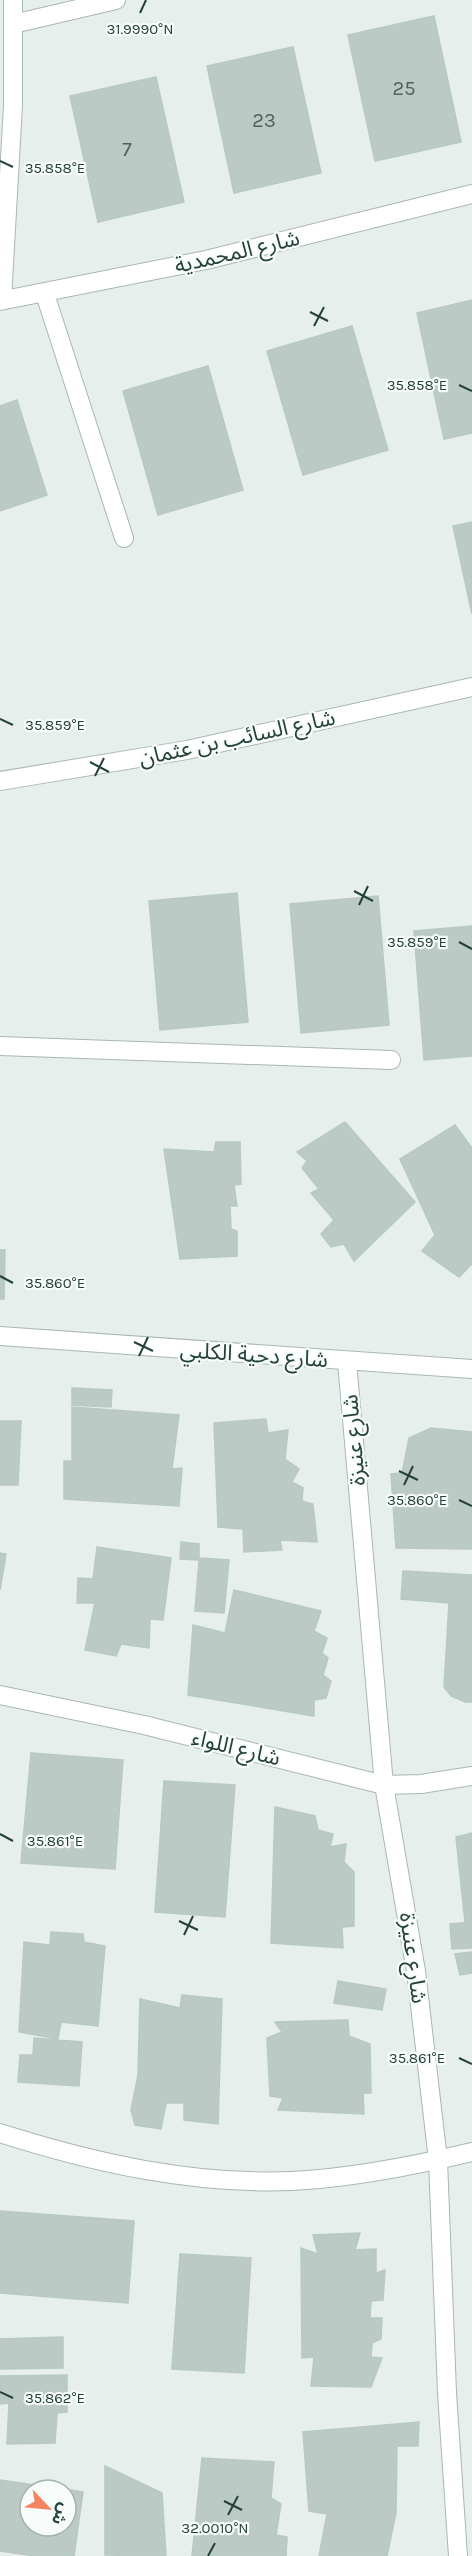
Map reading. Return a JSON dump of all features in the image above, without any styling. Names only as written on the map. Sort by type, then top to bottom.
[{"type":"street","points":[[1,300],[13,105],[13,0]]},
{"type":"street","points":[[13,24],[116,0]]},
{"type":"street","name":"شارع المحمدية","points":[[1,300],[45,294],[206,260],[472,194]]},
{"type":"street","points":[[45,294],[124,538]]},
{"type":"street","name":"شارع السائب بن عثمان","points":[[0,781],[187,750],[472,687]]},
{"type":"street","points":[[0,1046],[391,1060]]},
{"type":"street","name":"شارع دحية الكلبي","points":[[0,1336],[472,1369]]},
{"type":"street","name":"شارع عنيزة","points":[[347,1362],[384,1785],[416,1971],[438,2160],[447,2393],[458,2556]]},
{"type":"street","name":"شارع اللواء","points":[[0,1695],[144,1725],[384,1785],[422,1784],[472,1776]]},
{"type":"street","points":[[0,2133],[120,2166],[156,2173],[232,2179],[291,2181],[336,2177],[472,2152]]},
{"type":"building","points":[[434,16],[461,142],[375,161],[348,35]]},
{"type":"building","points":[[293,47],[321,173],[234,193],[207,66]]},
{"type":"building","points":[[156,77],[184,202],[98,222],[70,96]]},
{"type":"building","points":[[472,300],[472,433],[444,439],[417,313]]},
{"type":"building","points":[[352,326],[388,450],[303,475],[267,351]]},
{"type":"building","points":[[208,366],[243,490],[158,515],[123,391]]},
{"type":"building","points":[[17,400],[47,495],[0,511],[0,406]]},
{"type":"building","points":[[472,522],[472,614],[453,526]]},
{"type":"building","points":[[237,893],[248,1022],[160,1030],[149,901]]},
{"type":"building","points":[[378,896],[389,1025],[301,1033],[290,904]]},
{"type":"building","points":[[472,926],[472,1056],[424,1060],[414,931]]},
{"type":"building","points":[[345,1122],[415,1202],[354,1261],[344,1244],[331,1247],[321,1234],[334,1220],[311,1193],[319,1189],[302,1168],[307,1161],[297,1152]]},
{"type":"building","points":[[455,1125],[472,1148],[472,1264],[459,1277],[422,1251],[435,1235],[400,1159]]},
{"type":"building","points":[[216,1142],[240,1142],[241,1184],[234,1185],[237,1206],[230,1206],[231,1229],[237,1231],[237,1256],[180,1259],[164,1149],[214,1152]]},
{"type":"building","points":[[0,1250],[5,1250],[4,1299],[0,1299]]},
{"type":"building","points":[[72,1388],[112,1390],[111,1407],[72,1405]]},
{"type":"building","points":[[72,1407],[179,1415],[172,1469],[182,1468],[179,1506],[64,1499],[64,1461],[72,1461]]},
{"type":"building","points":[[266,1419],[268,1433],[288,1430],[285,1459],[299,1469],[292,1482],[303,1488],[302,1501],[313,1504],[317,1542],[280,1540],[282,1550],[244,1552],[243,1529],[218,1527],[214,1423]]},
{"type":"building","points":[[0,1421],[21,1421],[18,1485],[0,1485]]},
{"type":"building","points":[[431,1428],[472,1432],[472,1549],[396,1548],[391,1474],[402,1473],[409,1438]]},
{"type":"building","points":[[181,1542],[199,1544],[199,1558],[229,1560],[224,1613],[195,1611],[199,1560],[180,1559]]},
{"type":"building","points":[[97,1547],[171,1558],[163,1620],[150,1619],[149,1648],[121,1644],[116,1656],[85,1650],[95,1603],[77,1603],[78,1578],[93,1579]]},
{"type":"building","points":[[0,1553],[6,1554],[0,1590]]},
{"type":"building","points":[[403,1571],[472,1575],[472,1702],[465,1702],[451,1696],[444,1687],[449,1603],[401,1599]]},
{"type":"building","points":[[234,1590],[321,1611],[314,1631],[327,1638],[322,1653],[328,1658],[323,1675],[331,1681],[326,1698],[314,1700],[314,1716],[188,1695],[193,1625],[225,1633]]},
{"type":"building","points":[[31,1753],[123,1760],[115,1869],[21,1863]]},
{"type":"building","points":[[164,1781],[235,1785],[225,1917],[155,1912]]},
{"type":"building","points":[[275,1807],[315,1816],[318,1830],[333,1834],[330,1847],[346,1844],[344,1862],[354,1872],[354,1926],[342,1927],[343,1948],[271,1943]]},
{"type":"building","points":[[472,1833],[472,1921],[465,1922],[456,1837]]},
{"type":"building","points":[[472,1922],[472,1948],[452,1949],[450,1924]]},
{"type":"building","points":[[51,1932],[83,1934],[84,1942],[105,1946],[98,2026],[61,2022],[58,2039],[19,2032],[24,1942],[50,1945]]},
{"type":"building","points":[[472,1952],[472,1973],[460,1975],[455,1954]]},
{"type":"building","points":[[338,1981],[386,1989],[382,2010],[334,2003]]},
{"type":"building","points":[[182,1995],[222,1999],[218,2124],[184,2120],[184,2103],[166,2103],[161,2129],[135,2125],[131,2110],[138,2075],[140,1999],[180,2008]]},
{"type":"building","points":[[348,2020],[349,2036],[370,2044],[371,2093],[363,2093],[364,2114],[278,2110],[283,2098],[270,2096],[267,2038],[282,2032],[275,2022]]},
{"type":"building","points":[[34,2038],[82,2042],[79,2086],[18,2082],[20,2055],[33,2055]]},
{"type":"building","points":[[0,2211],[134,2221],[128,2303],[0,2293]]},
{"type":"building","points":[[360,2233],[355,2250],[376,2249],[376,2273],[385,2270],[383,2300],[371,2301],[370,2318],[382,2318],[381,2339],[372,2343],[371,2357],[382,2358],[371,2387],[311,2386],[314,2357],[302,2358],[301,2248],[318,2254],[313,2235]]},
{"type":"building","points":[[180,2254],[251,2258],[244,2373],[172,2369]]},
{"type":"building","points":[[63,2337],[63,2368],[0,2369],[0,2339]]},
{"type":"building","points":[[67,2375],[67,2412],[57,2413],[55,2443],[7,2444],[9,2403],[1,2404],[0,2376]]},
{"type":"building","points":[[419,2422],[418,2446],[397,2446],[396,2513],[387,2556],[319,2556],[327,2514],[309,2511],[303,2432]]},
{"type":"building","points":[[202,2458],[274,2462],[271,2498],[281,2504],[276,2535],[287,2537],[286,2556],[192,2556]]},
{"type":"building","points":[[105,2466],[162,2493],[166,2556],[105,2555]]},
{"type":"building","points":[[0,2480],[18,2483],[18,2538],[77,2538],[74,2556],[35,2556],[0,2551]]},
{"type":"building","points":[[78,2491],[83,2492],[78,2528]]}]
